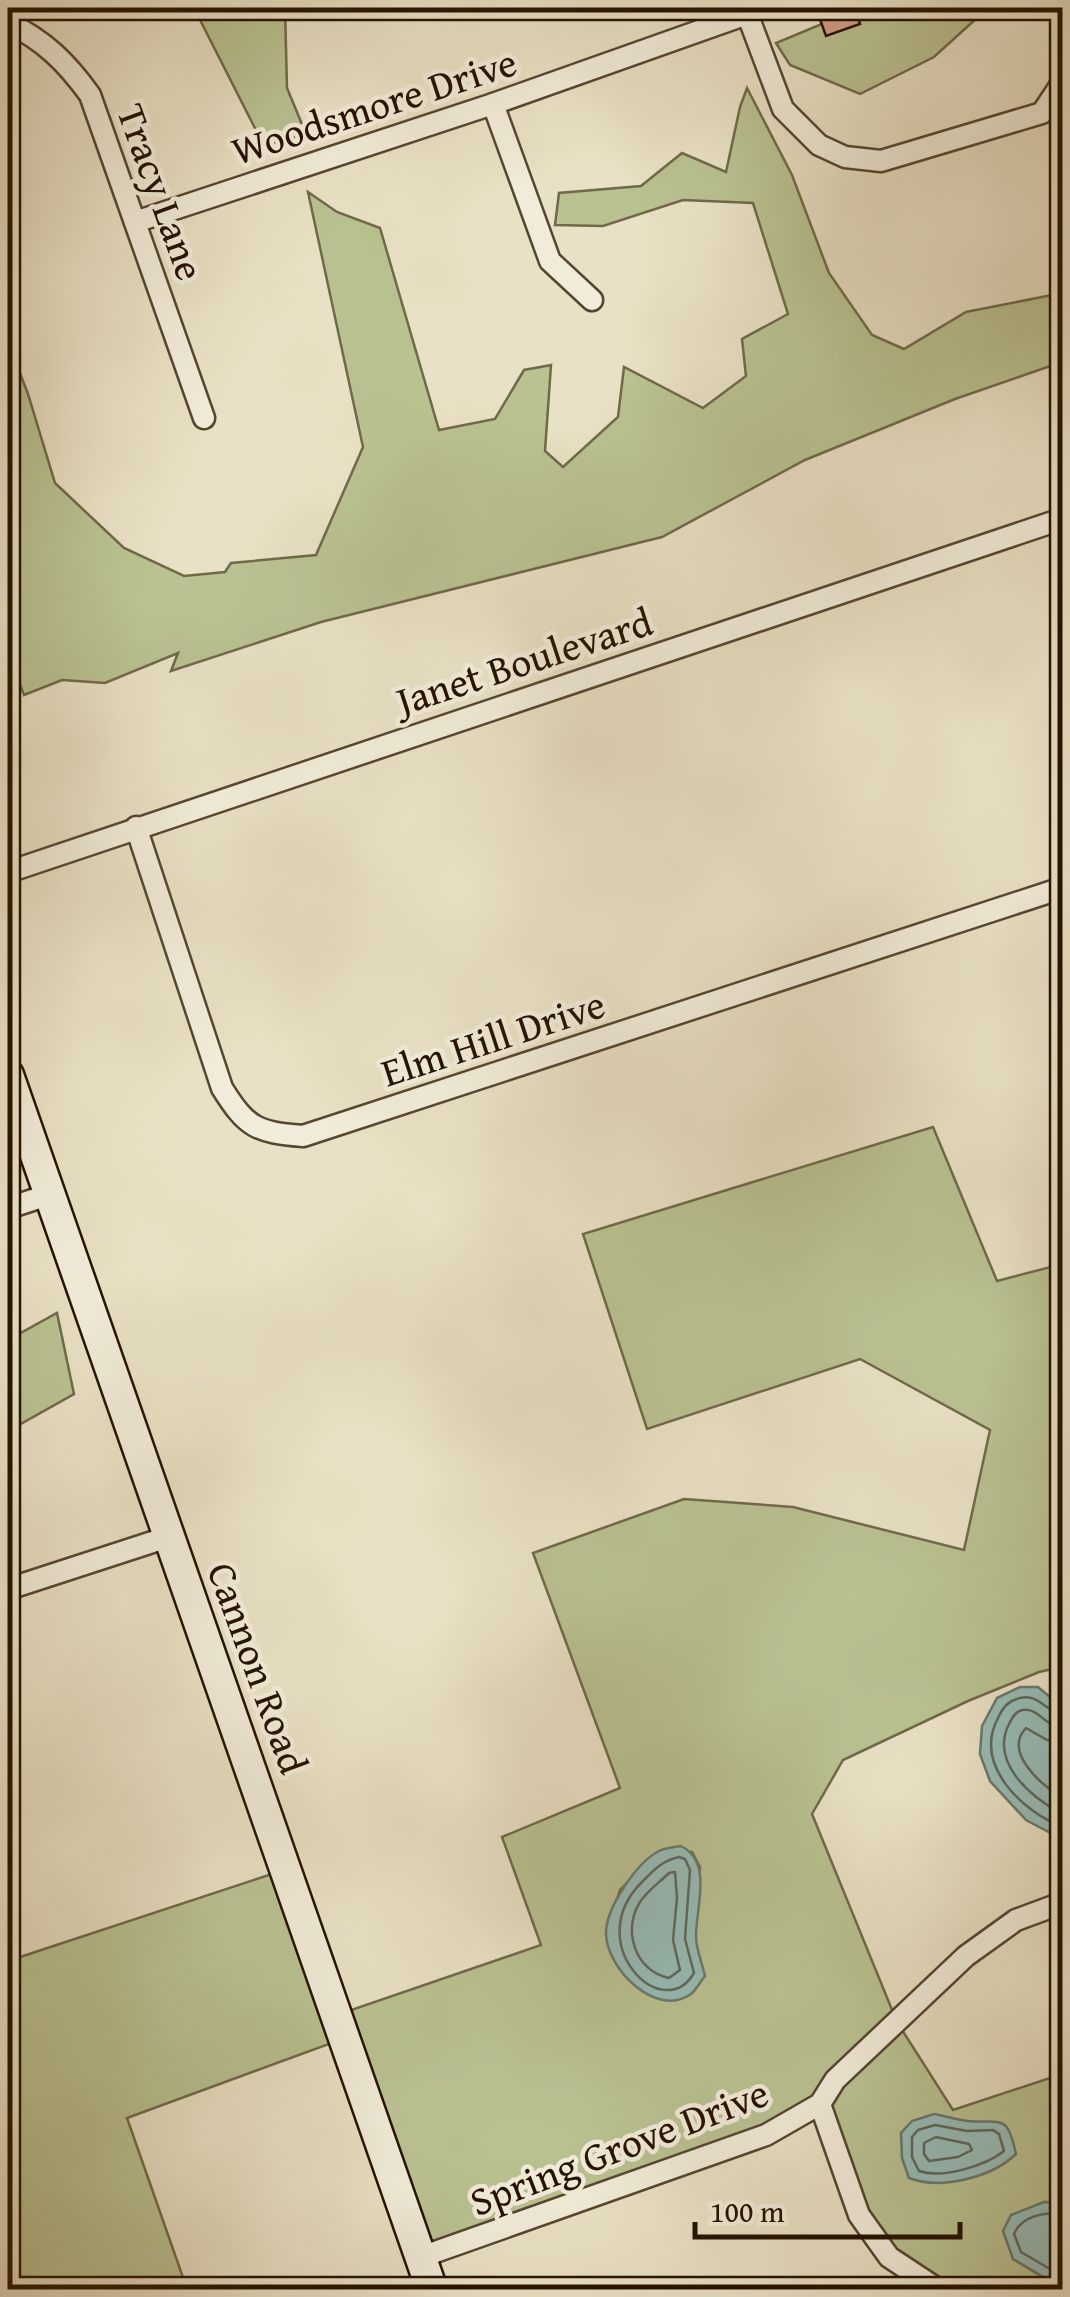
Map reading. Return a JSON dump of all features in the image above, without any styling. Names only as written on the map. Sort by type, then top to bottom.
[{"type":"main road","name":"Cannon Road","points":[[8,1075],[432,2290]]},
{"type":"street","points":[[746,11],[783,108],[819,145],[844,157],[881,161],[1042,113],[1062,83]]},
{"type":"street","name":"Woodsmore Drive","points":[[135,222],[492,104],[746,11]]},
{"type":"street","name":"Tracy Lane","points":[[8,23],[34,35],[69,66],[90,95],[204,418]]},
{"type":"street","points":[[492,104],[550,261],[592,300]]},
{"type":"street","name":"Janet Boulevard","points":[[8,872],[1062,519]]},
{"type":"street","name":"Elm Hill Drive","points":[[136,827],[222,1088],[240,1116],[270,1134],[303,1136],[1062,888]]},
{"type":"street","points":[[8,1208],[48,1195]]},
{"type":"street","points":[[8,1588],[170,1536]]},
{"type":"street","name":"Spring Grove Drive","points":[[421,2257],[766,2135],[820,2104],[835,2080],[966,1956],[1016,1920],[1062,1903]]},
{"type":"street","points":[[820,2104],[859,2215],[889,2257],[938,2290]]},
{"type":"green space","points":[[194,8],[285,8],[287,88],[306,134],[264,146]]},
{"type":"green space","points":[[860,8],[988,8],[934,57],[860,94],[790,65],[776,43]]},
{"type":"green space","points":[[747,88],[792,175],[829,273],[872,335],[904,349],[966,312],[1062,293],[1062,362],[955,399],[805,460],[662,537],[321,622],[171,671],[178,653],[105,683],[62,680],[24,695],[8,652],[8,342],[55,483],[124,548],[184,576],[225,572],[231,563],[316,555],[363,447],[308,192],[337,212],[380,228],[439,430],[495,419],[524,370],[551,365],[545,451],[563,467],[618,417],[624,367],[703,408],[746,376],[742,339],[788,314],[753,203],[683,200],[603,226],[555,225],[559,193],[641,186],[682,153],[726,172]]},
{"type":"green space","points":[[933,1127],[997,1281],[1062,1264],[1062,1667],[1039,1672],[968,1701],[843,1760],[812,1814],[897,2022],[953,2110],[1062,2074],[1062,2203],[1044,2202],[1013,2259],[1062,2289],[939,2289],[889,2257],[820,2105],[427,2250],[345,2038],[127,2118],[186,2286],[176,2290],[8,2289],[8,1961],[287,1869],[337,2015],[541,1945],[502,1837],[620,1788],[533,1553],[684,1499],[793,1507],[964,1550],[990,1430],[860,1359],[647,1429],[583,1234]],"holes":[[[658,1852],[692,1852],[700,1867],[695,1939],[606,1934],[620,1890]]]},
{"type":"green space","points":[[57,1313],[74,1394],[8,1431],[8,1340]]},
{"type":"water","points":[[1020,1687],[1038,1687],[1062,1707],[1062,1836],[1026,1820],[990,1781],[980,1754],[982,1726],[997,1698]]},
{"type":"water","points":[[681,1846],[691,1853],[700,1874],[696,1936],[705,1976],[691,1994],[663,2000],[635,1986],[614,1961],[608,1947],[607,1923],[617,1899],[650,1857]]},
{"type":"water","points":[[934,2114],[1001,2123],[1009,2132],[1016,2154],[993,2170],[965,2180],[935,2183],[909,2178],[902,2158],[901,2133],[912,2121]]},
{"type":"water","points":[[1044,2202],[1062,2203],[1062,2288],[1013,2259],[1003,2231],[1011,2215]]},
{"type":"building","points":[[825,8],[855,8],[860,24],[826,36],[818,14]]}]
